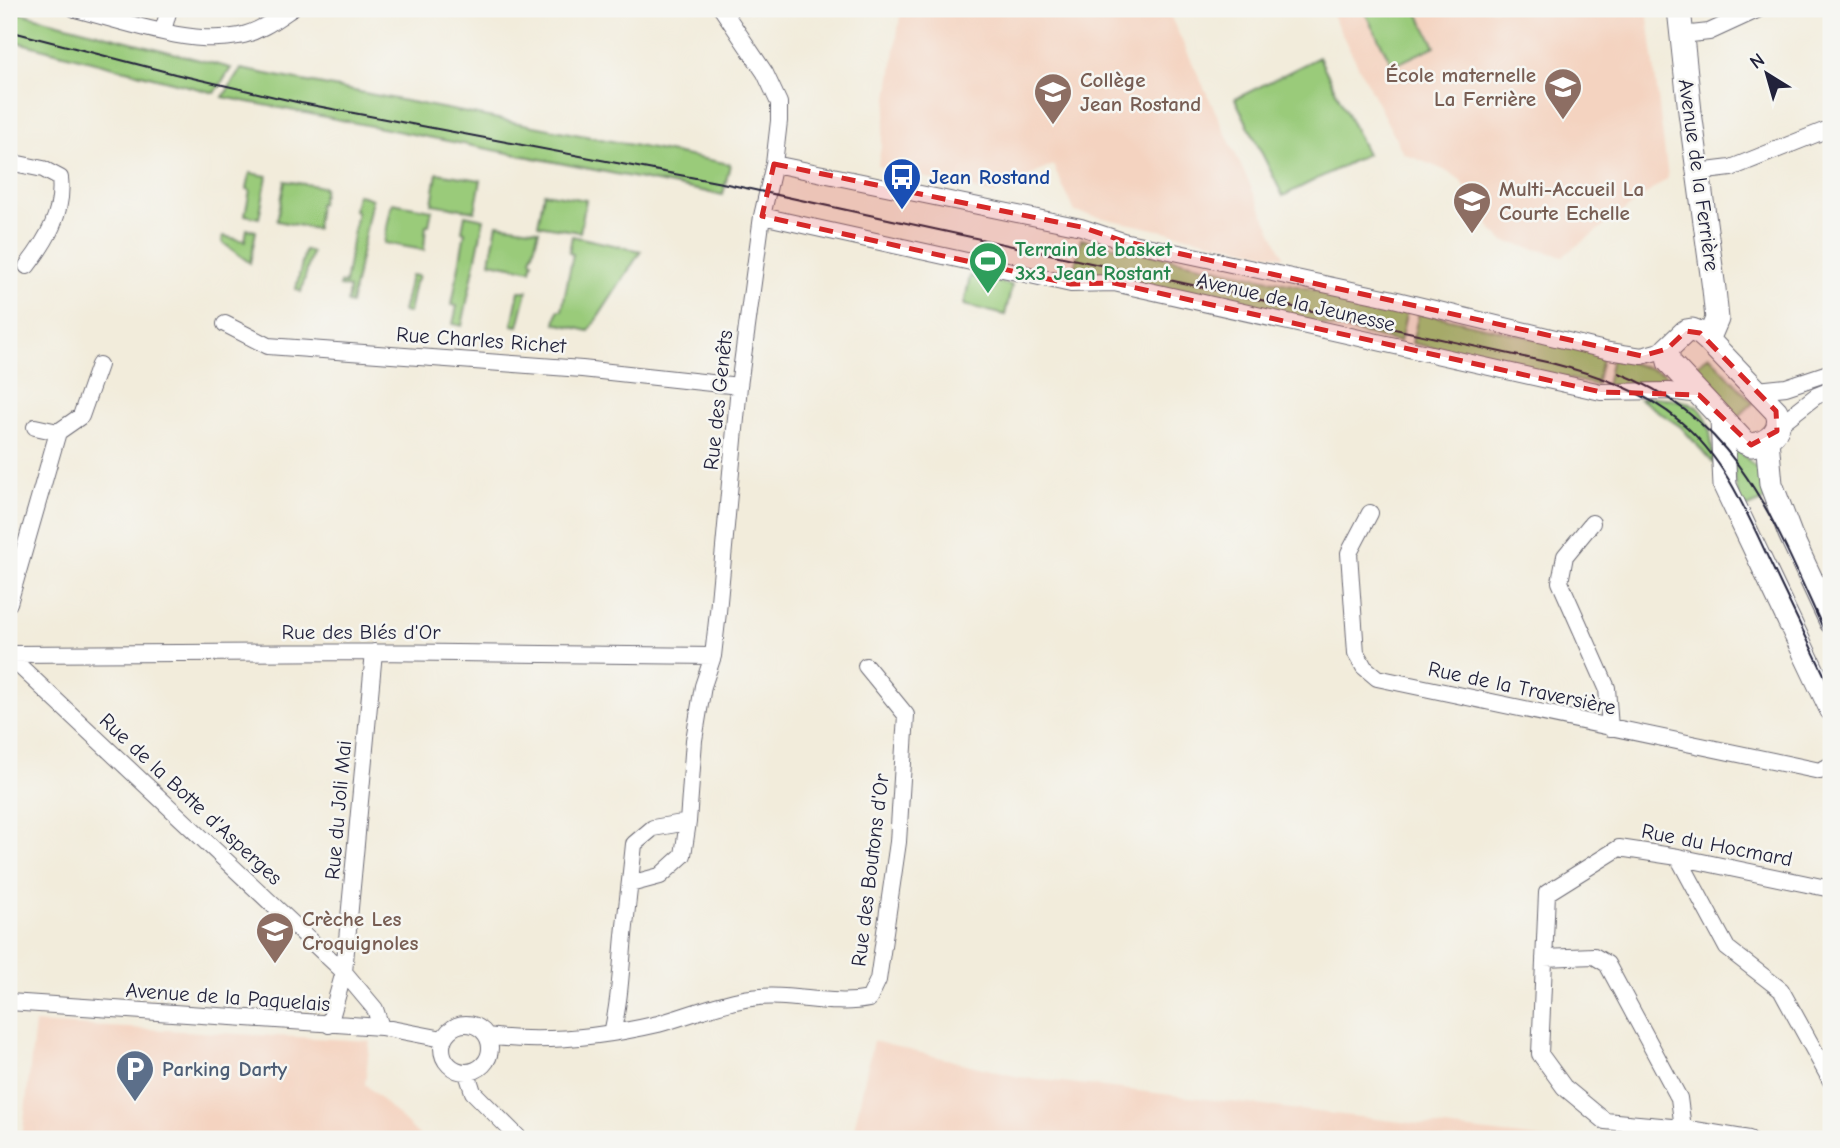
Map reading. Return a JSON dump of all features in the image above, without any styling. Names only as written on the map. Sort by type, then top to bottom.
[{"type":"street","points":[[75,9],[202,38],[240,36],[267,26],[291,9]]},
{"type":"street","points":[[163,30],[169,9]]},
{"type":"street","name":"Rue des Genêts","points":[[630,884],[660,876],[683,855],[694,740],[704,686],[713,656],[739,386],[762,216],[775,158],[779,103],[765,73],[722,9]]},
{"type":"street","name":"Avenue de la Ferrière","points":[[1679,9],[1717,319],[1708,340]]},
{"type":"street","points":[[1682,35],[1709,32],[1759,9]]},
{"type":"street","points":[[1698,172],[1731,168],[1831,128]]},
{"type":"street","name":"Avenue de la Jeunesse","points":[[775,158],[1081,227],[1123,242],[1389,298],[1609,351],[1642,356],[1667,349]]},
{"type":"street","points":[[9,162],[43,169],[60,178],[62,195],[48,240],[27,266]]},
{"type":"street","name":"Avenue de la Jeunesse","points":[[762,216],[1071,284],[1114,283],[1601,392],[1669,391],[1699,395]]},
{"type":"street","name":"Rue Charles Richet","points":[[225,324],[268,346],[582,369],[739,386]]},
{"type":"street","points":[[1831,390],[1816,396],[1773,432],[1751,445],[1744,442],[1669,362],[1667,349],[1686,331],[1700,333],[1776,411],[1773,432],[1770,484],[1831,622]]},
{"type":"street","points":[[9,603],[58,432],[81,416],[99,365]]},
{"type":"street","points":[[1757,390],[1786,387],[1831,372]]},
{"type":"street","points":[[1722,419],[1725,486],[1831,709]]},
{"type":"street","points":[[34,427],[58,432]]},
{"type":"street","name":"Rue de la Traversière","points":[[1370,513],[1349,553],[1353,641],[1364,667],[1377,678],[1820,771],[1831,765]]},
{"type":"street","points":[[1592,523],[1565,556],[1560,582],[1607,688],[1611,728]]},
{"type":"street","name":"Rue des Blés d'Or","points":[[9,655],[374,652],[713,656]]},
{"type":"street","name":"Rue du Joli Mai","points":[[344,972],[374,652]]},
{"type":"street","name":"Rue de la Botte d'Asperges","points":[[9,655],[344,972],[375,1009],[381,1027]]},
{"type":"street","name":"Rue des Boutons d'Or","points":[[487,1036],[509,1039],[572,1039],[656,1024],[751,998],[779,997],[851,1002],[869,999],[878,981],[898,842],[906,715],[866,666]]},
{"type":"street","points":[[612,1032],[618,1009],[634,844],[653,828],[688,822]]},
{"type":"street","name":"Rue du Hocmard","points":[[1749,1139],[1683,1128],[1605,1121],[1564,1087],[1540,1054],[1547,893],[1619,848],[1678,857],[1831,889]]},
{"type":"street","points":[[1678,857],[1727,948],[1781,989],[1831,1081]]},
{"type":"street","points":[[1544,958],[1594,956],[1607,964],[1679,1098],[1683,1128]]},
{"type":"street","points":[[329,1025],[344,972]]},
{"type":"street","name":"Avenue de la Paquelais","points":[[9,1002],[381,1027],[443,1039]]},
{"type":"street","points":[[460,1024],[475,1025],[487,1036],[490,1052],[482,1066],[467,1073],[452,1069],[446,1063],[442,1055],[443,1039],[453,1027],[460,1024]]},
{"type":"street","points":[[467,1073],[472,1093],[520,1139]]},
{"type":"highlighted area","points":[[774,164],[1081,227],[1123,241],[1642,356],[1667,349],[1686,331],[1700,333],[1776,411],[1777,431],[1751,445],[1699,395],[1601,392],[1114,283],[1071,284],[762,216]]},
{"type":"shaded area","name":"Collège Jean Rostand","points":[[901,9],[1167,9],[1284,257],[1075,212],[1053,165],[993,194],[878,166]]},
{"type":"shaded area","points":[[1329,9],[1647,9],[1668,178],[1563,256],[1503,241],[1491,229],[1460,180],[1444,170],[1403,153]]},
{"type":"shaded area","points":[[35,1023],[370,1041],[365,1084],[423,1139],[22,1139]]},
{"type":"shaded area","points":[[873,1041],[1019,1077],[1547,1139],[852,1139]]},
{"type":"green space","points":[[1363,9],[1416,9],[1435,46],[1393,66]]},
{"type":"green space","points":[[9,10],[231,68],[215,93],[9,40]]},
{"type":"green space","points":[[1319,57],[1367,154],[1283,196],[1235,99]]},
{"type":"green space","points":[[241,69],[730,164],[723,195],[223,97]]},
{"type":"green space","points":[[250,173],[267,176],[259,218],[245,215]]},
{"type":"green space","points":[[437,173],[481,180],[475,211],[432,204]]},
{"type":"green space","points":[[285,181],[324,187],[316,229],[277,221]]},
{"type":"green space","points":[[544,193],[586,200],[580,232],[538,225]]},
{"type":"green space","points":[[357,194],[372,199],[351,304],[347,303],[349,288],[339,286],[340,283],[345,284],[357,211],[354,210]]},
{"type":"green space","points":[[392,203],[432,210],[429,225],[426,225],[424,250],[384,243]]},
{"type":"green space","points":[[465,215],[484,219],[462,326],[453,324],[457,306],[452,305],[465,232],[462,231]]},
{"type":"green space","points":[[497,224],[539,230],[531,270],[490,262]]},
{"type":"green space","points":[[247,229],[256,231],[250,263],[222,242],[223,236],[245,241]]},
{"type":"green space","points":[[572,236],[641,251],[589,331],[555,323],[558,310],[562,310],[573,254],[569,253]]},
{"type":"green space","points":[[1081,239],[1407,310],[1400,342],[1074,270]]},
{"type":"green space","points":[[305,250],[312,252],[301,292],[296,289]]},
{"type":"green space","points":[[411,275],[419,276],[415,282],[409,313],[403,312]]},
{"type":"green space","name":"Terrain de basket 3x3 Jean Rostant","points":[[970,276],[1012,285],[1005,315],[964,305]]},
{"type":"green space","points":[[519,291],[527,291],[518,326],[512,325]]},
{"type":"green space","points":[[1419,312],[1603,354],[1596,385],[1412,343]]},
{"type":"green space","points":[[1709,355],[1753,403],[1736,419],[1691,371]]},
{"type":"green space","points":[[1612,357],[1664,373],[1675,384],[1606,386]]},
{"type":"green space","points":[[1652,397],[1685,402],[1702,412],[1710,432],[1714,464],[1681,427],[1640,399]]},
{"type":"green space","points":[[1727,438],[1755,467],[1763,461],[1767,499],[1741,510]]},
{"type":"tram line","points":[[9,31],[301,103],[727,184],[1551,363],[1603,379],[1636,392],[1666,411],[1697,437],[1710,453],[1744,506],[1831,689]]},
{"type":"tram line","points":[[1619,373],[1662,394],[1697,420],[1727,451],[1752,485],[1774,523],[1831,645]]},
{"type":"place","name":"École maternelle La Ferrière","points":[[1563,121]]},
{"type":"place","name":"Collège Jean Rostand","points":[[1053,126]]},
{"type":"place","name":"Jean Rostand","points":[[902,211]]},
{"type":"place","name":"Multi-Accueil La Courte Echelle","points":[[1472,235]]},
{"type":"place","name":"Terrain de basket 3x3 Jean Rostant","points":[[988,295]]},
{"type":"place","name":"Crèche Les Croquignoles","points":[[275,965]]},
{"type":"place","name":"Parking Darty","points":[[135,1103]]}]
